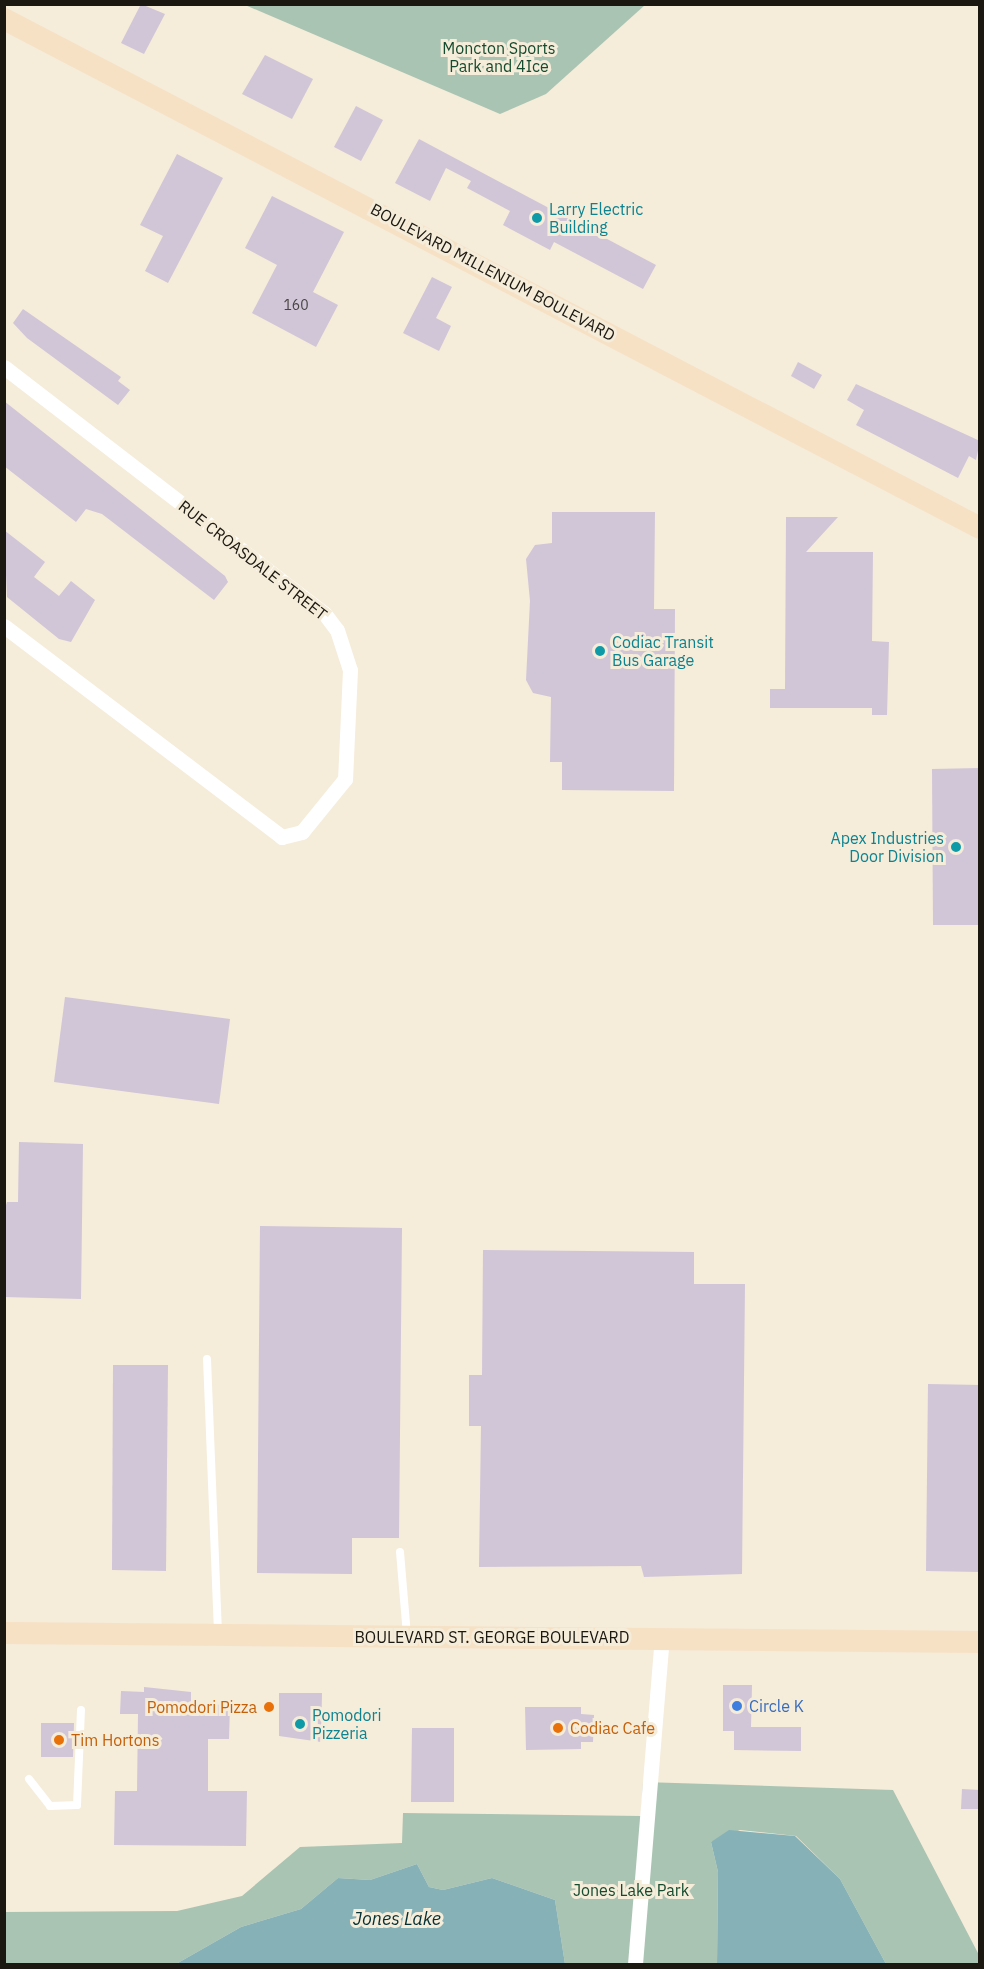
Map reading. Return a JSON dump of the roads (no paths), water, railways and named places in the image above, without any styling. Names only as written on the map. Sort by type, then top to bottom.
[{"type":"main road","name":"BOULEVARD MILLENIUM BOULEVARD","points":[[4,19],[980,528]]},
{"type":"main road","name":"BOULEVARD ST. GEORGE BOULEVARD","points":[[4,1633],[980,1642]]},
{"type":"street","name":"RUE CROASDALE STREET","points":[[4,367],[324,613],[338,630],[350,670],[349,768],[339,791],[302,832],[282,837],[4,626]]},
{"type":"street","points":[[635,1965],[662,1638]]},
{"type":"lane","points":[[207,1359],[219,1635]]},
{"type":"lane","points":[[400,1552],[407,1636]]},
{"type":"lane","points":[[29,1779],[50,1806],[77,1805],[81,1710]]},
{"type":"water","points":[[729,1830],[795,1836],[840,1879],[886,1964],[717,1964],[718,1872],[711,1842]]},
{"type":"water","name":"Jones Lake","points":[[417,1864],[429,1887],[443,1890],[492,1878],[555,1900],[565,1964],[176,1964],[241,1927],[301,1909],[338,1878],[370,1880]]},
{"type":"place","name":"Larry Electric Building","points":[[537,218]]},
{"type":"place","name":"Codiac Transit Bus Garage","points":[[600,651]]},
{"type":"place","name":"Apex Industries Door Division","points":[[956,847]]},
{"type":"place","name":"Circle K","points":[[737,1706]]},
{"type":"place","name":"Pomodori Pizza","points":[[269,1707]]},
{"type":"place","name":"Pomodori Pizzeria","points":[[300,1724]]},
{"type":"place","name":"Codiac Cafe","points":[[558,1728]]},
{"type":"place","name":"Tim Hortons","points":[[59,1740]]},
{"type":"park label","name":"Moncton Sports Park and 4Ice","points":[[499,57]]},
{"type":"park label","name":"Jones Lake Park","points":[[631,1890]]}]
